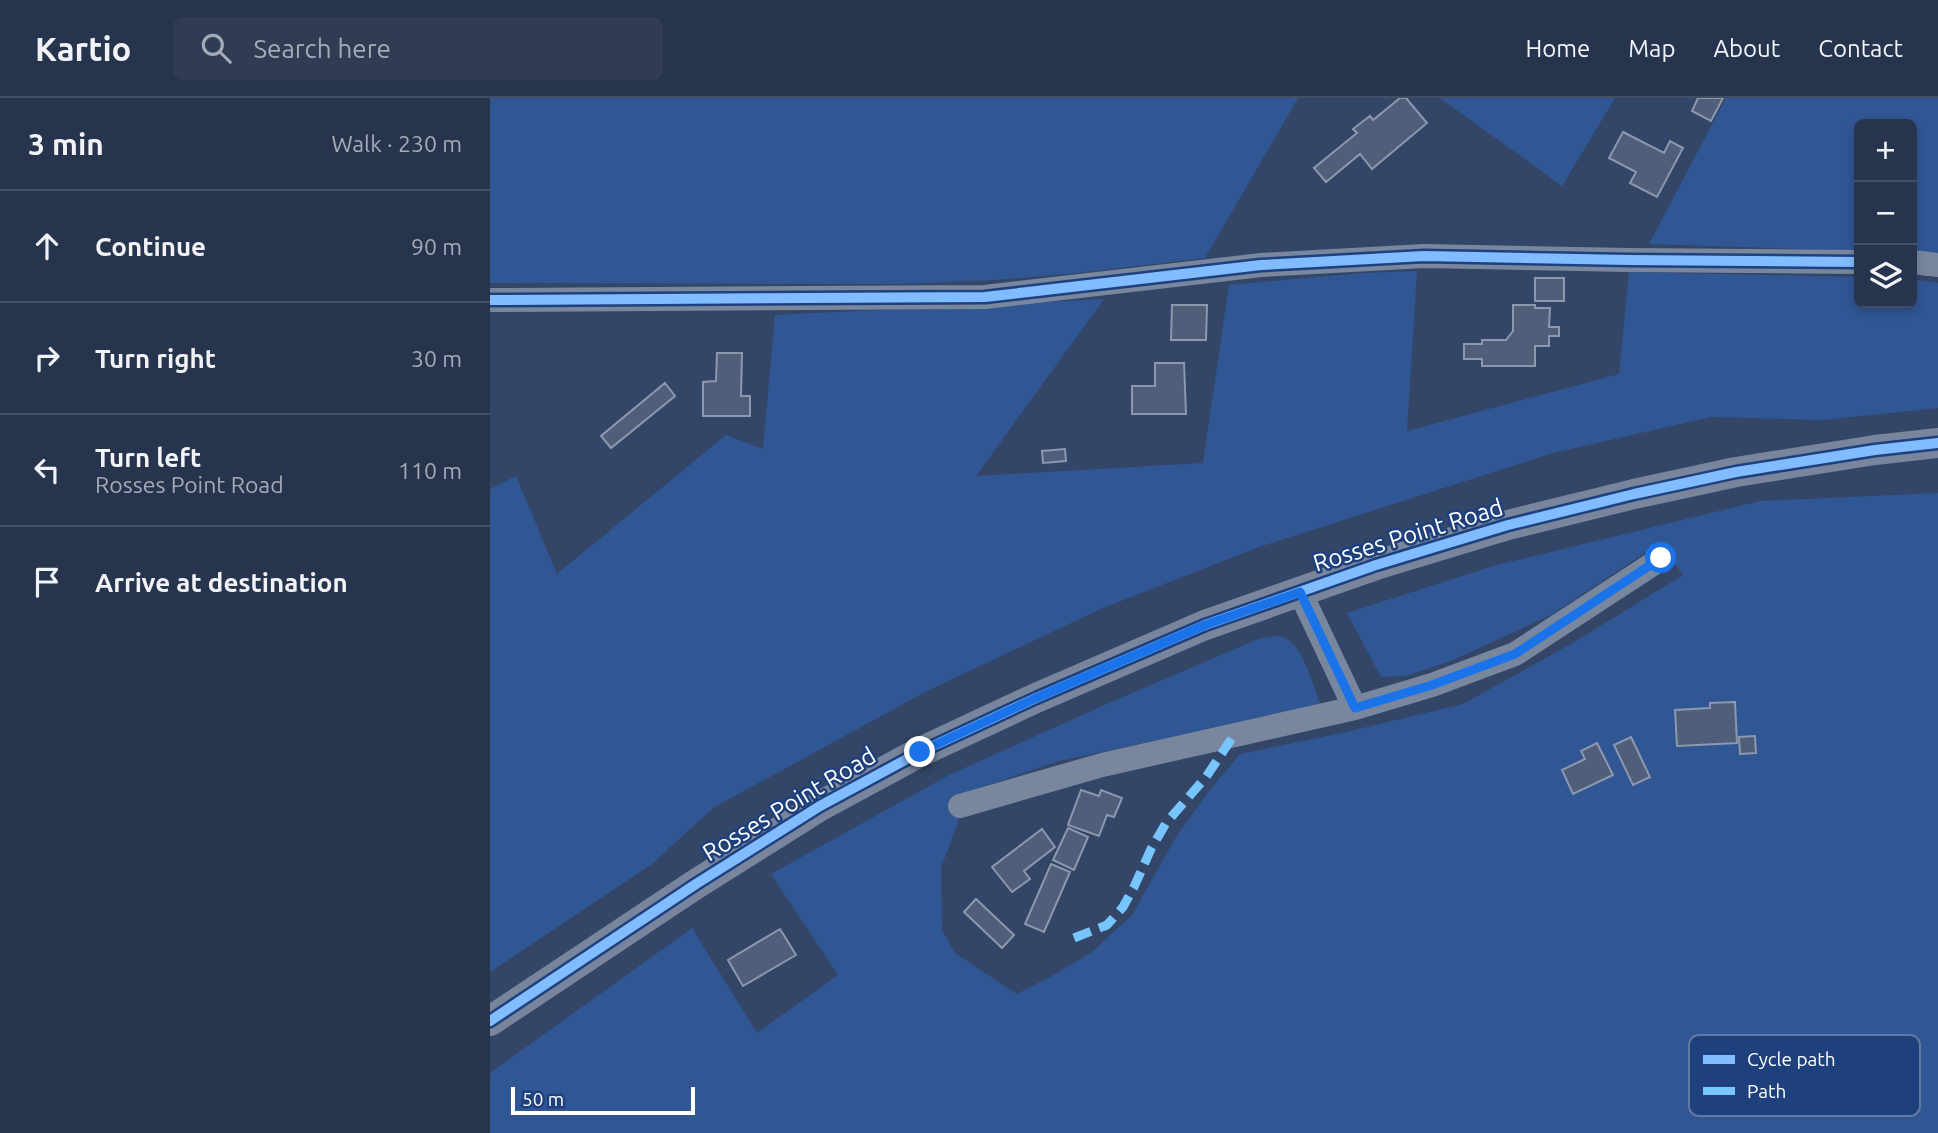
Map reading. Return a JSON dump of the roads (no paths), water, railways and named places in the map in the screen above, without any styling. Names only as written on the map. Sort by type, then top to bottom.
[{"type":"main road","name":"Rosses Point Road","points":[[490,1021],[696,884],[820,806],[920,752],[1036,698],[1205,625],[1376,565],[1508,525],[1736,472],[1938,443]]},
{"type":"street","points":[[490,300],[985,297],[1261,265],[1424,256],[1854,262]]},
{"type":"street","points":[[1917,263],[1938,265]]},
{"type":"street","points":[[960,806],[1102,765],[1355,708],[1432,685],[1515,654],[1661,558]]},
{"type":"street","points":[[1300,592],[1355,708]]}]
